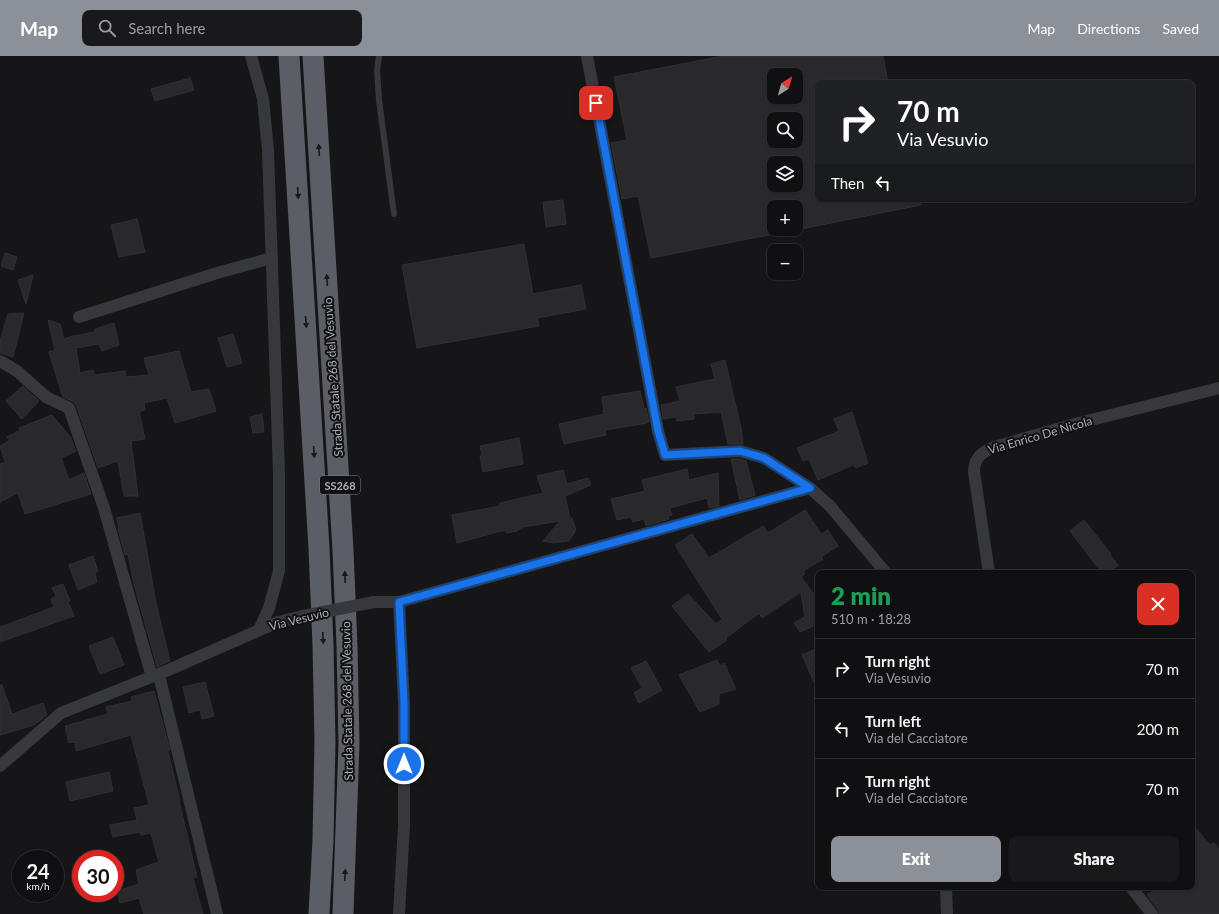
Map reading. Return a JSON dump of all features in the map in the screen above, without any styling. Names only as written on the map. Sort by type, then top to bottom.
[{"type":"highway","name":"Strada Statale 268 del Vesuvio","points":[[289,56],[320,548],[324,645],[323,840],[319,914]]},
{"type":"highway","name":"Strada Statale 268 del Vesuvio","points":[[313,56],[342,519],[347,646],[349,752],[343,914]]},
{"type":"street","points":[[251,56],[263,99],[268,143],[279,473],[279,571],[269,608],[259,630]]},
{"type":"street","points":[[587,56],[658,431],[665,455],[740,451],[764,458],[810,488],[830,506],[883,570]]},
{"type":"street","points":[[79,317],[217,273],[272,258]]},
{"type":"street","points":[[0,360],[17,371],[46,397],[69,408],[104,508],[155,676],[217,914]]},
{"type":"street","name":"Via Enrico De Nicola","points":[[989,570],[974,472],[974,463],[983,452],[991,448],[1075,424],[1219,388]]},
{"type":"street","name":"Via Vesuvio","points":[[0,766],[61,713],[155,676],[278,622],[374,602],[399,602],[810,488]]},
{"type":"street","points":[[399,602],[404,703],[404,825],[399,914]]},
{"type":"street","points":[[946,890],[947,914]]},
{"type":"street","points":[[1133,890],[1152,914]]},
{"type":"lane","points":[[282,56],[291,92]]},
{"type":"lane","points":[[379,56],[377,70],[379,100],[394,214]]},
{"type":"building","points":[[723,56],[883,56],[887,80],[815,80],[815,202],[921,202],[921,205],[803,229],[803,200],[767,200],[767,235],[651,258],[638,196],[622,199],[611,143],[627,140],[614,77]]},
{"type":"building","points":[[190,78],[194,90],[155,101],[151,89]]},
{"type":"building","points":[[563,200],[566,224],[546,227],[543,202]]},
{"type":"building","points":[[137,219],[145,252],[119,257],[111,225]]},
{"type":"building","points":[[524,244],[533,294],[581,285],[586,309],[537,318],[539,326],[417,348],[402,265]]},
{"type":"building","points":[[5,253],[17,257],[13,270],[1,266]]},
{"type":"building","points":[[33,275],[26,304],[18,280]]},
{"type":"building","points":[[24,313],[13,357],[0,353],[0,341],[8,314]]},
{"type":"building","points":[[48,320],[60,324],[64,339],[95,332],[95,329],[114,323],[119,345],[102,351],[99,344],[76,348],[80,373],[93,370],[94,375],[125,371],[126,377],[149,375],[144,358],[179,351],[191,392],[209,389],[216,411],[175,423],[167,398],[144,403],[145,410],[139,412],[145,439],[131,441],[138,496],[124,496],[118,461],[98,468],[76,405],[72,401],[63,397],[49,352],[55,350]]},
{"type":"building","points":[[233,334],[242,363],[227,367],[218,338]]},
{"type":"building","points":[[725,360],[741,428],[743,444],[728,444],[721,412],[694,414],[694,419],[677,421],[676,417],[663,419],[661,405],[680,401],[676,387],[715,379],[711,364]]},
{"type":"building","points":[[23,386],[39,401],[22,419],[6,401]]},
{"type":"building","points":[[640,391],[649,422],[605,430],[606,435],[564,444],[559,424],[604,414],[602,397]]},
{"type":"building","points":[[852,412],[868,463],[856,468],[853,465],[818,480],[809,459],[803,461],[797,448],[839,431],[834,419]]},
{"type":"building","points":[[262,414],[264,432],[253,433],[250,417]]},
{"type":"building","points":[[52,415],[71,438],[76,451],[61,458],[69,480],[84,473],[91,494],[25,514],[18,493],[0,502],[0,464],[5,462],[0,446],[10,440],[7,437],[20,430],[19,428]]},
{"type":"building","points":[[519,438],[523,464],[483,472],[480,446]]},
{"type":"building","points":[[731,459],[746,461],[755,495],[740,500]]},
{"type":"building","points":[[687,469],[689,480],[718,473],[719,506],[709,508],[707,498],[670,508],[672,515],[668,516],[669,519],[646,526],[644,519],[633,522],[631,517],[617,520],[611,499],[645,491],[642,480]]},
{"type":"building","points":[[563,470],[567,484],[588,478],[591,485],[565,496],[570,518],[572,518],[576,530],[569,541],[553,543],[543,541],[560,521],[523,527],[517,531],[507,533],[505,530],[457,543],[452,515],[500,506],[500,503],[543,493],[537,476]]},
{"type":"building","points":[[805,510],[821,534],[828,530],[838,546],[821,557],[823,559],[803,571],[805,574],[801,577],[815,596],[815,625],[800,632],[794,623],[805,617],[801,592],[762,618],[759,613],[726,638],[727,640],[709,652],[672,606],[688,594],[716,624],[722,619],[675,545],[692,534],[709,558],[763,526],[768,533]]},
{"type":"building","points":[[140,513],[156,603],[170,661],[157,667],[134,584],[128,554],[125,555],[118,529],[117,518]]},
{"type":"building","points":[[1084,520],[1118,565],[1112,570],[1100,570],[1070,531]]},
{"type":"building","points":[[93,556],[98,571],[95,573],[97,582],[78,590],[69,565]]},
{"type":"building","points":[[63,584],[74,616],[0,642],[0,627],[54,607],[51,599],[56,596],[52,588]]},
{"type":"building","points":[[113,637],[124,665],[100,674],[89,646]]},
{"type":"building","points":[[815,649],[815,684],[802,655]]},
{"type":"building","points":[[717,660],[720,666],[724,663],[736,689],[719,694],[719,704],[700,712],[679,675]]},
{"type":"building","points":[[646,661],[662,690],[639,703],[634,693],[642,688],[631,668]]},
{"type":"building","points":[[205,682],[214,716],[202,719],[200,710],[189,713],[183,687]]},
{"type":"building","points":[[0,685],[2,685],[12,714],[43,703],[47,715],[34,725],[0,735]]},
{"type":"building","points":[[154,691],[170,750],[168,751],[197,877],[193,878],[203,914],[144,914],[139,898],[124,902],[124,889],[139,884],[136,870],[159,862],[151,833],[141,835],[140,832],[113,837],[110,825],[137,820],[134,808],[149,805],[131,735],[76,751],[75,742],[69,743],[65,726],[108,714],[106,707],[132,701],[131,697]]},
{"type":"building","points":[[109,772],[113,791],[70,801],[66,782]]},
{"type":"building","points":[[1195,828],[1210,845],[1214,843],[1219,849],[1219,914],[1159,914],[1158,909],[1147,895],[1154,890],[1195,890]]},
{"type":"route","points":[[404,764],[404,703],[399,602],[810,488],[764,458],[740,451],[665,455],[658,431],[596,103]]}]
